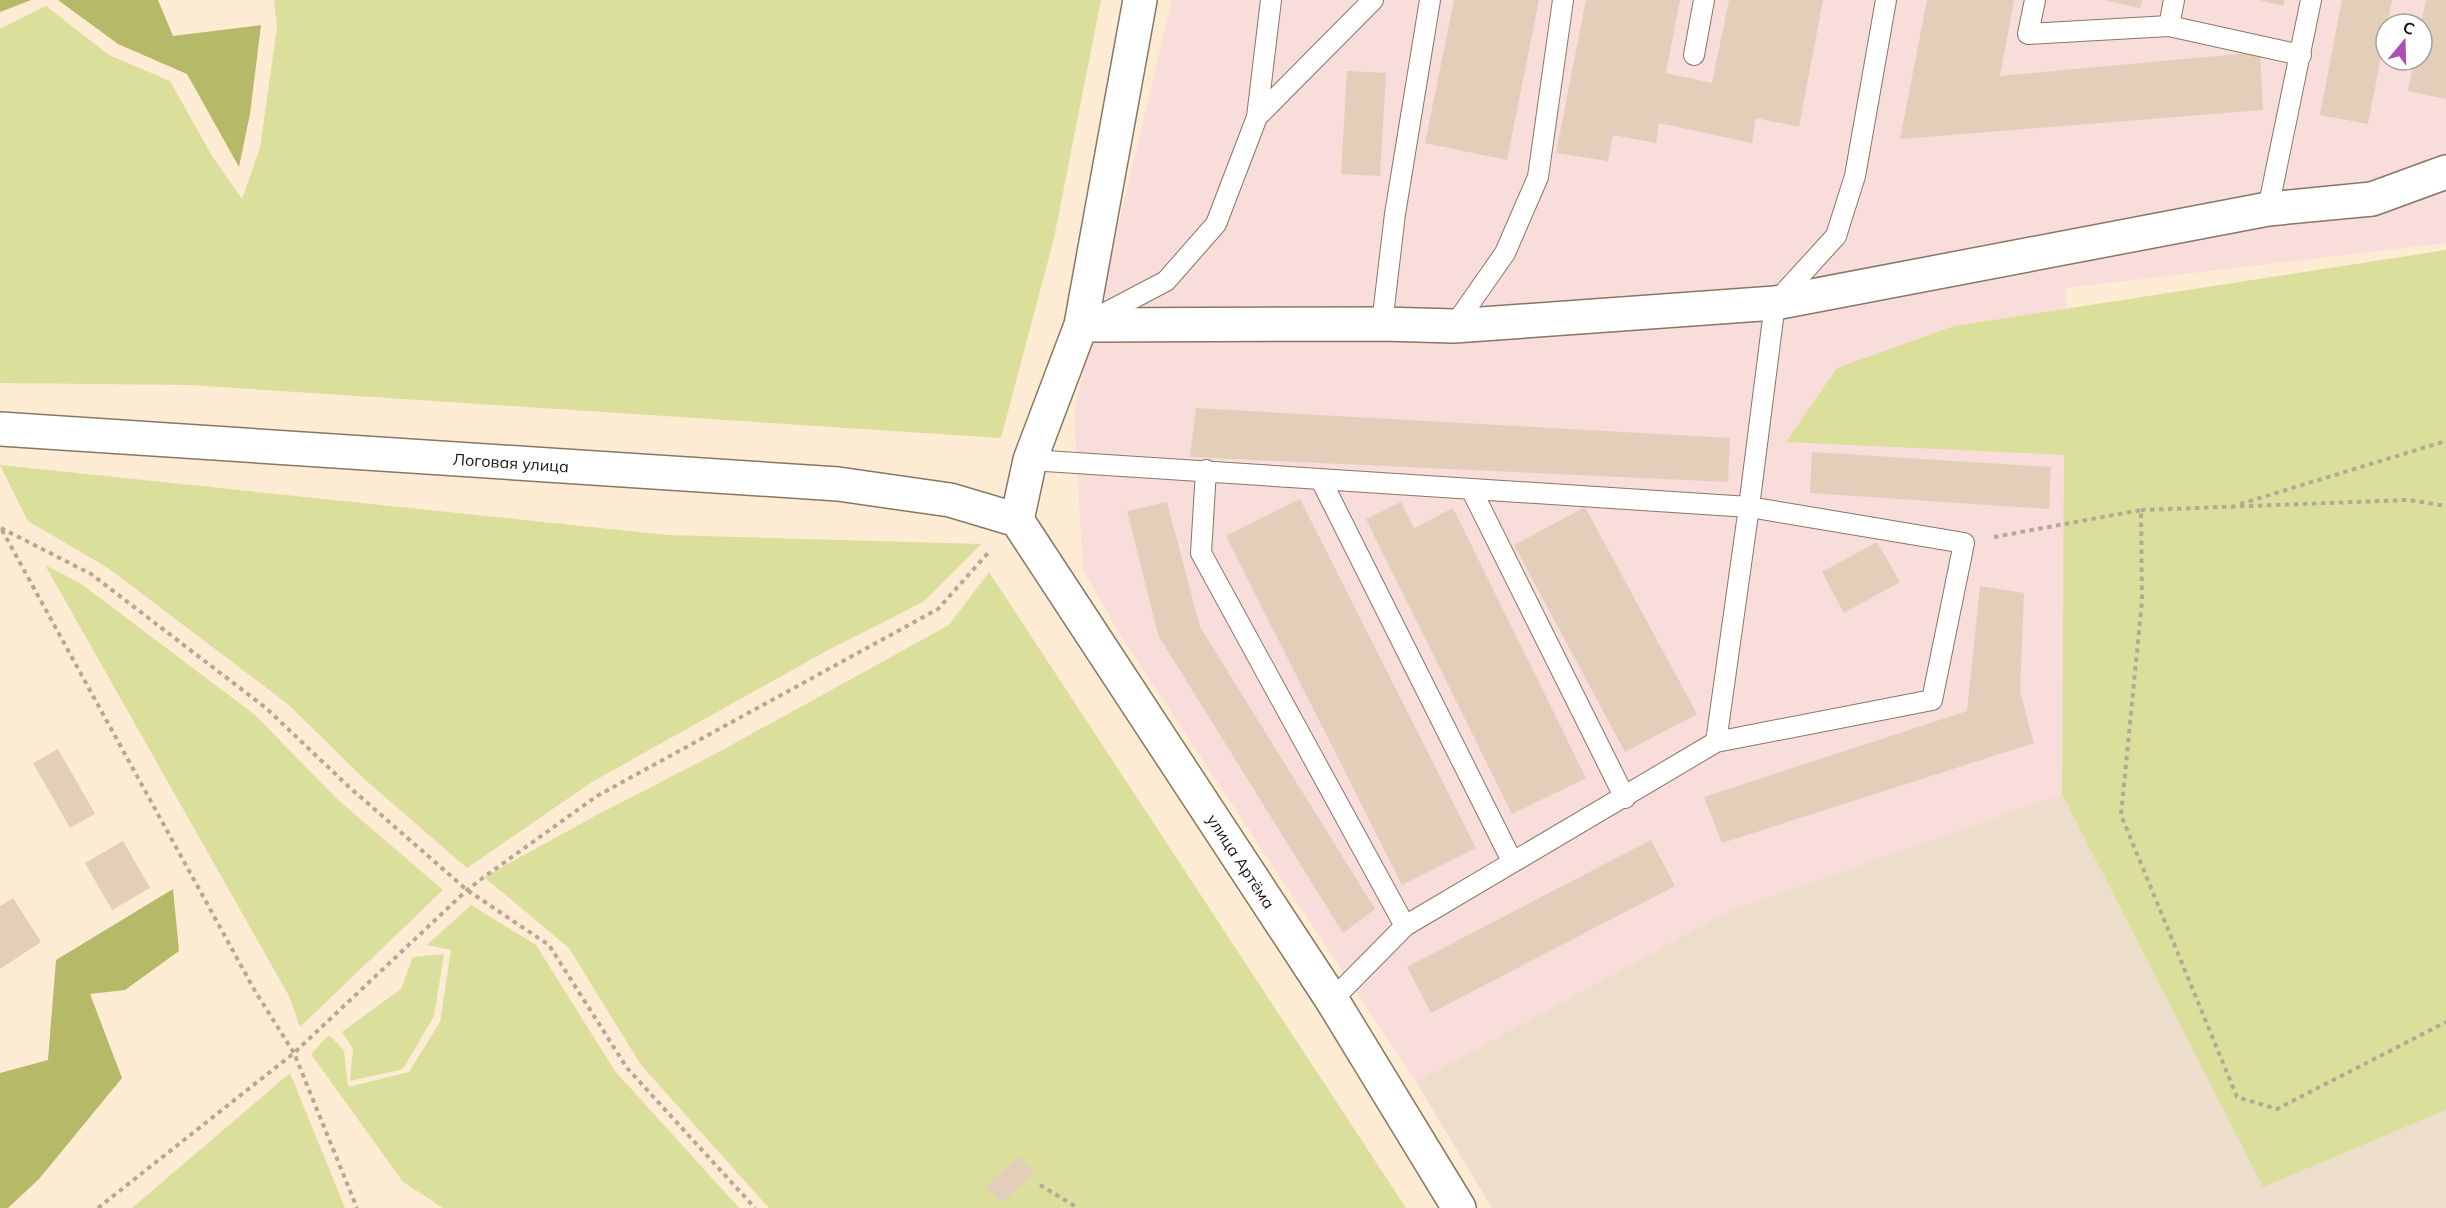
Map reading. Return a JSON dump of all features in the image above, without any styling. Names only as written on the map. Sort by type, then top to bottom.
[{"type":"street","points":[[1017,520],[1030,460],[1081,325],[1140,0]]},
{"type":"street","points":[[1081,325],[1382,324],[1454,326],[1775,303],[2268,209],[2372,199],[2446,172]]},
{"type":"street","name":"Логовая улица","points":[[0,429],[838,484],[950,500],[1017,520]]},
{"type":"street","name":"улица Артёма","points":[[1017,520],[1332,999],[1459,1208]]},
{"type":"lane","points":[[1081,325],[1166,281],[1216,224],[1257,117],[1271,0]]},
{"type":"lane","points":[[1257,117],[1373,0]]},
{"type":"lane","points":[[1382,324],[1395,214],[1430,0]]},
{"type":"lane","points":[[1454,326],[1505,253],[1538,177],[1563,0]]},
{"type":"lane","points":[[1694,55],[1704,0]]},
{"type":"lane","points":[[1716,742],[1775,303],[1836,236],[1855,176],[1886,0]]},
{"type":"lane","points":[[2035,0],[2028,34],[2169,26],[2301,55]]},
{"type":"lane","points":[[2169,26],[2174,0]]},
{"type":"lane","points":[[2268,209],[2311,0]]},
{"type":"lane","points":[[1030,460],[1749,507],[1964,543],[1932,700],[1716,742],[1625,798],[1512,861],[1405,926],[1332,999]]},
{"type":"lane","points":[[1206,470],[1201,553],[1405,926]]},
{"type":"lane","points":[[1321,480],[1512,861]]},
{"type":"lane","points":[[1471,489],[1625,798]]},
{"type":"path","points":[[2234,506],[2446,441]]},
{"type":"path","points":[[1964,543],[2141,510],[2409,500],[2446,506]]},
{"type":"path","points":[[2141,510],[2142,601],[2121,814],[2237,1097],[2277,1109],[2446,1022]]},
{"type":"path","points":[[98,1208],[294,1053],[467,890],[597,796],[938,609],[1017,520]]},
{"type":"path","points":[[0,527],[91,574],[266,708],[348,786],[467,890],[549,945],[627,1068],[755,1208]]},
{"type":"path","points":[[0,527],[255,991],[294,1053],[357,1208]]},
{"type":"path","points":[[1040,1185],[1077,1208]]},
{"type":"shaded area","points":[[1172,0],[2446,0],[2446,243],[2066,288],[2062,794],[1727,912],[1416,1082],[1122,638],[1083,569],[1074,411]]},
{"type":"shaded area","points":[[2062,794],[2263,1186],[2446,1110],[2446,1208],[1492,1208],[1416,1082],[1727,912]]},
{"type":"green space","points":[[0,0],[31,0],[0,12]]},
{"type":"green space","points":[[58,0],[158,0],[173,36],[261,25],[250,114],[239,167],[187,74],[118,44]]},
{"type":"green space","points":[[274,0],[1101,0],[1054,238],[1001,438],[190,385],[0,383],[0,29],[46,6],[109,55],[170,81],[212,156],[242,199],[260,148],[277,27]]},
{"type":"green space","points":[[2446,250],[2446,1110],[2263,1187],[2062,794],[2064,455],[1786,442],[1837,368],[1954,326]]},
{"type":"green space","points":[[0,465],[667,535],[981,544],[923,602],[828,650],[592,782],[467,868],[363,778],[289,705],[108,568],[28,521]]},
{"type":"green space","points":[[45,565],[80,583],[255,715],[337,799],[443,890],[300,1027],[289,996]]},
{"type":"green space","points":[[989,572],[1406,1208],[769,1208],[641,1065],[569,948],[484,877],[717,753],[949,625]]},
{"type":"green space","points":[[173,889],[179,951],[125,990],[90,994],[122,1078],[39,1179],[8,1208],[0,1208],[0,1073],[48,1060],[56,960]]},
{"type":"green space","points":[[471,905],[536,945],[615,1071],[739,1208],[443,1208],[403,1182],[311,1054],[329,1035],[344,1050],[348,1087],[409,1072],[440,1022],[451,950],[427,945]]},
{"type":"green space","points":[[444,954],[434,1016],[403,1069],[350,1081],[353,1049],[342,1032],[401,989],[413,957]]},
{"type":"green space","points":[[290,1073],[345,1208],[132,1208]]},
{"type":"building","points":[[1454,0],[1539,0],[1507,160],[1425,143]]},
{"type":"building","points":[[1586,0],[1680,0],[1666,73],[1712,83],[1729,0],[1823,0],[1799,127],[1756,118],[1752,143],[1659,123],[1656,143],[1613,135],[1608,161],[1556,153]]},
{"type":"building","points":[[1927,0],[2014,0],[2000,76],[2260,52],[2263,110],[1900,139]]},
{"type":"building","points":[[2104,0],[2142,0],[2140,8]]},
{"type":"building","points":[[2259,0],[2285,0],[2283,6]]},
{"type":"building","points":[[2342,0],[2392,0],[2390,12],[2374,12],[2374,72],[2378,72],[2368,124],[2320,115]]},
{"type":"building","points":[[2426,0],[2446,0],[2446,99],[2408,91],[2412,72],[2434,72],[2434,12],[2424,12]]},
{"type":"building","points":[[1347,71],[1386,73],[1380,176],[1341,174]]},
{"type":"building","points":[[1196,408],[1730,438],[1728,482],[1190,457]]},
{"type":"building","points":[[1812,452],[2051,467],[2049,509],[1810,493]]},
{"type":"building","points":[[1300,499],[1476,848],[1402,885],[1226,536]]},
{"type":"building","points":[[1167,502],[1200,627],[1375,909],[1343,933],[1158,635],[1127,511]]},
{"type":"building","points":[[1401,502],[1414,528],[1453,508],[1586,778],[1512,814],[1366,519]]},
{"type":"building","points":[[1585,507],[1697,714],[1625,752],[1514,545]]},
{"type":"building","points":[[1877,542],[1900,582],[1844,613],[1822,572]]},
{"type":"building","points":[[1980,586],[2024,593],[2020,692],[2034,743],[1722,843],[1704,797],[1967,711]]},
{"type":"building","points":[[58,749],[95,814],[70,828],[33,763]]},
{"type":"building","points":[[1651,840],[1675,886],[1431,1013],[1407,967]]},
{"type":"building","points":[[123,841],[150,888],[112,910],[85,863]]},
{"type":"building","points":[[13,898],[41,942],[0,969],[0,906]]},
{"type":"building","points":[[1019,1156],[1035,1173],[1001,1203],[986,1186]]}]
